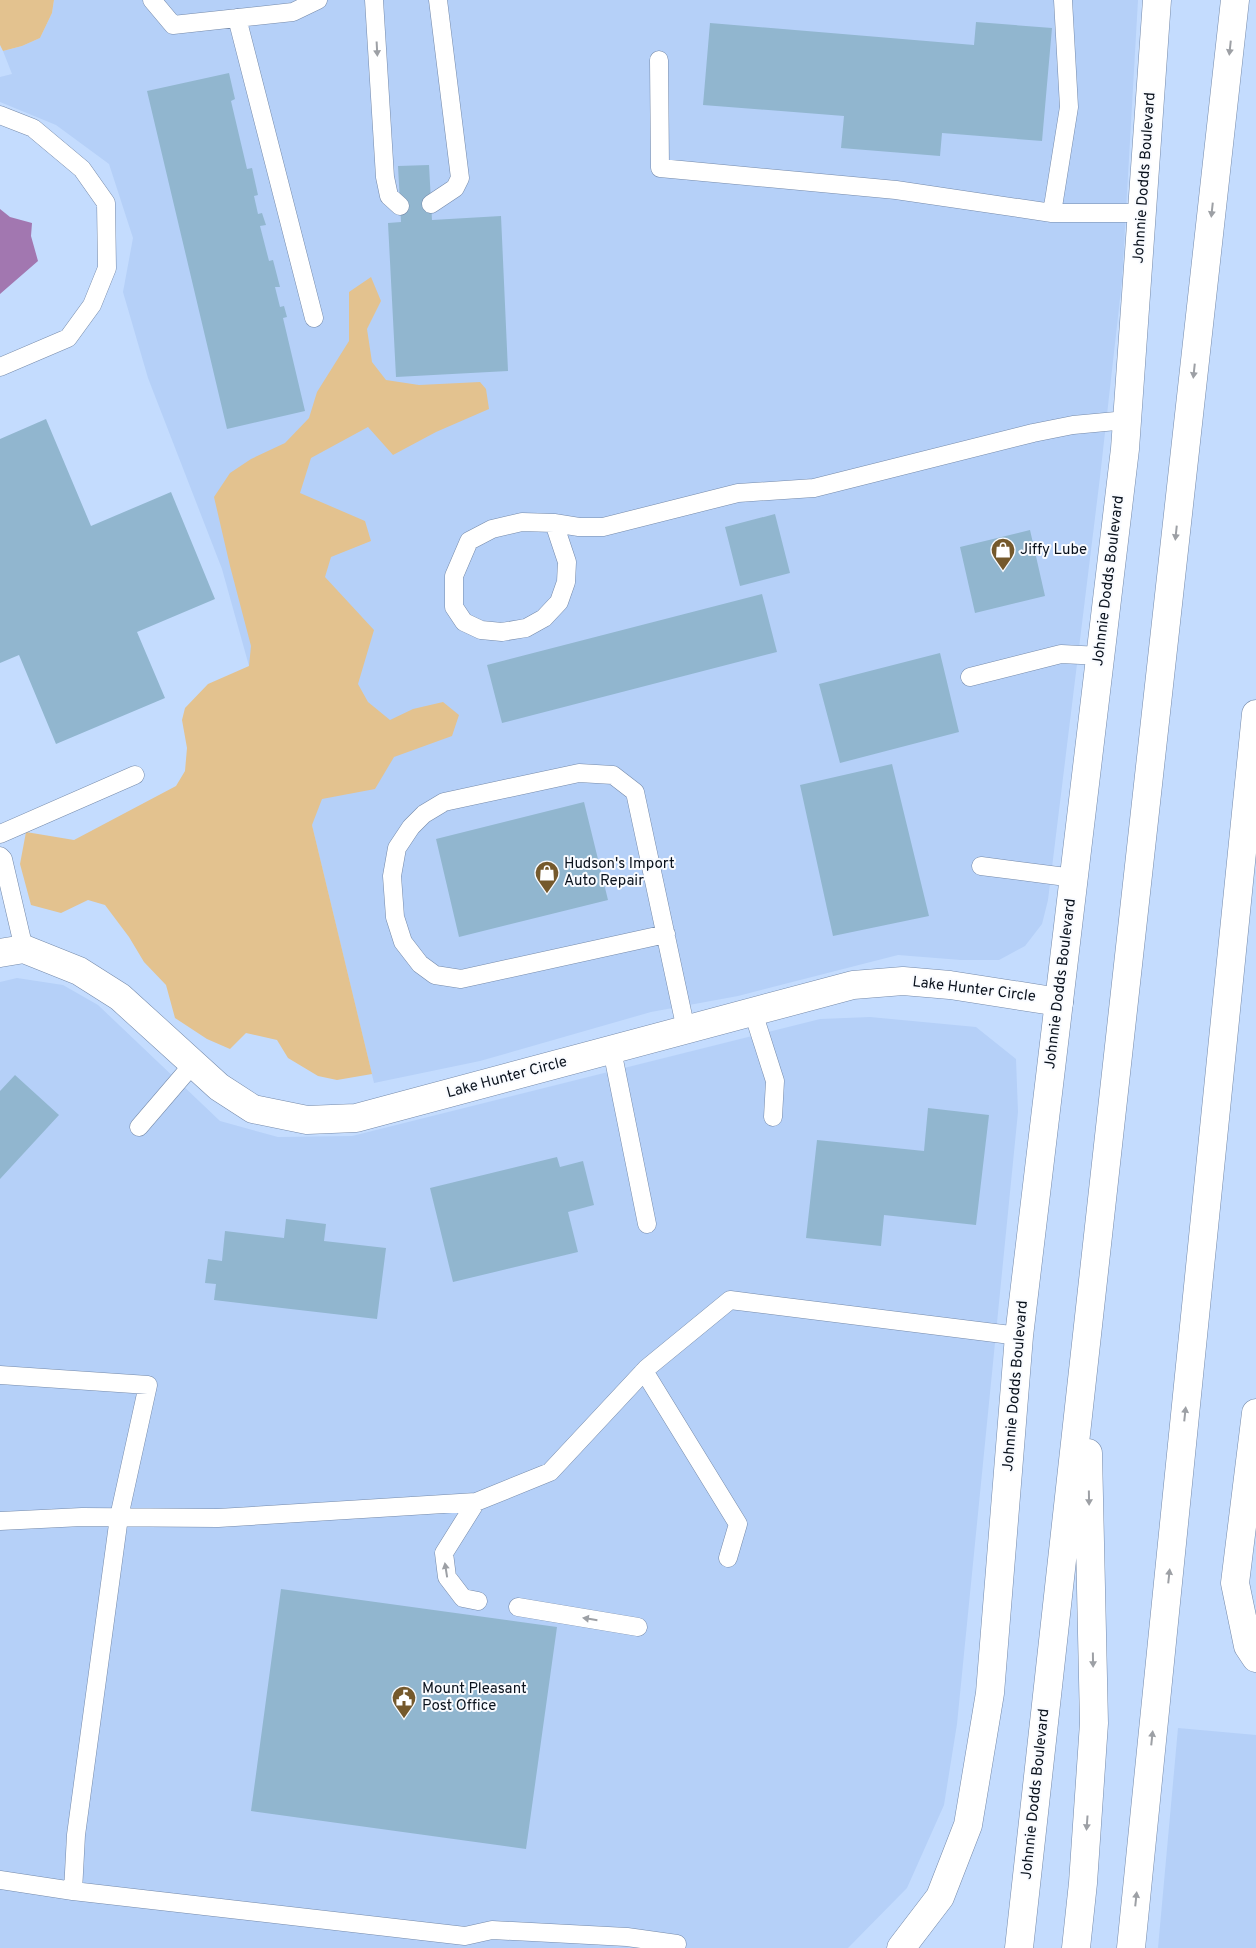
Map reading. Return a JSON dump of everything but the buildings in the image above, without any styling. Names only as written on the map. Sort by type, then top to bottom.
[{"type":"main road","name":"Johnnie Dodds Boulevard","points":[[901,1948],[940,1897],[968,1825],[990,1693],[1019,1336],[1101,656],[1127,420],[1157,0]]},
{"type":"main road","name":"Johnnie Dodds Boulevard","points":[[1019,1948],[1235,0]]},
{"type":"main road","points":[[1131,1948],[1256,714]]},
{"type":"main road","name":"Lake Hunter Circle","points":[[12,951],[79,971],[120,997],[219,1087],[253,1109],[307,1120],[356,1118],[853,985],[903,982],[950,985],[1059,1002]]},
{"type":"main road","points":[[1076,1948],[1084,1883],[1094,1723],[1086,1344]]},
{"type":"main road","points":[[1256,1413],[1249,1521],[1235,1583],[1248,1646],[1256,1658]]},
{"type":"lane","points":[[152,0],[173,25],[293,12],[318,0]]},
{"type":"lane","points":[[374,0],[385,177],[389,196],[400,206]]},
{"type":"lane","points":[[431,204],[455,188],[460,178],[438,0]]},
{"type":"lane","points":[[1052,213],[1069,107],[1063,0]]},
{"type":"lane","points":[[237,18],[314,318]]},
{"type":"lane","points":[[659,60],[660,168],[896,190],[1052,213],[1142,213]]},
{"type":"lane","points":[[0,115],[33,128],[82,169],[106,203],[107,268],[92,305],[68,338],[0,367]]},
{"type":"lane","points":[[554,524],[567,562],[566,582],[559,602],[544,618],[526,628],[502,632],[482,630],[464,622],[454,607],[454,576],[469,541],[492,529],[522,522],[603,527],[738,493],[814,488],[1033,433],[1072,425],[1127,420]]},
{"type":"lane","points":[[970,677],[1061,654],[1101,656]]},
{"type":"lane","points":[[666,934],[461,979],[435,975],[420,964],[404,942],[395,917],[392,876],[398,848],[410,827],[424,814],[444,802],[579,774],[614,775],[635,792],[666,934],[686,1030]]},
{"type":"lane","points":[[0,834],[135,776]]},
{"type":"lane","points":[[0,856],[3,859],[12,951]]},
{"type":"lane","points":[[981,866],[1074,878]]},
{"type":"lane","points":[[753,1012],[775,1081],[773,1117]]},
{"type":"lane","points":[[612,1050],[647,1224]]},
{"type":"lane","points":[[139,1127],[194,1064]]},
{"type":"lane","points":[[0,1521],[118,1517],[218,1518],[476,1502],[550,1472],[644,1371],[730,1300],[1019,1336]]},
{"type":"lane","points":[[644,1371],[738,1524],[728,1558]]},
{"type":"lane","points":[[0,1374],[148,1385],[118,1517],[76,1835],[73,1891]]},
{"type":"lane","points":[[476,1502],[444,1553],[447,1577],[463,1598],[478,1601]]},
{"type":"lane","points":[[518,1607],[638,1627]]},
{"type":"lane","points":[[0,1880],[73,1891],[465,1936],[492,1930],[627,1937],[676,1944]]},
{"type":"shaded area","points":[[0,0],[54,0],[52,13],[40,38],[22,46],[3,51],[0,45]]},
{"type":"shaded area","points":[[54,0],[1138,0],[1122,281],[1100,477],[1048,900],[1042,924],[1025,946],[999,960],[961,960],[898,955],[738,996],[651,1012],[480,1061],[374,1083],[296,759],[249,666],[222,569],[148,378],[123,292],[133,238],[109,164],[56,125],[0,102],[0,77],[12,74],[3,51],[22,46],[40,38],[52,13]]},
{"type":"shaded area","points":[[0,209],[10,217],[32,223],[31,236],[38,261],[0,294]]},
{"type":"shaded area","points":[[371,277],[381,301],[367,329],[372,362],[386,380],[419,385],[480,382],[486,389],[489,409],[436,432],[393,455],[368,427],[311,458],[300,493],[365,521],[371,541],[331,557],[325,577],[374,630],[358,684],[368,702],[390,720],[413,709],[443,702],[459,715],[452,736],[394,757],[375,789],[322,799],[312,825],[372,1074],[337,1080],[318,1076],[288,1058],[277,1040],[246,1033],[230,1049],[207,1039],[175,1018],[166,985],[144,962],[129,937],[105,905],[88,900],[61,913],[31,905],[20,864],[26,832],[74,840],[176,786],[185,771],[187,748],[182,720],[185,708],[208,684],[249,666],[251,646],[214,497],[230,473],[251,459],[285,443],[309,418],[317,392],[349,341],[349,292]]},
{"type":"shaded area","points":[[17,978],[63,985],[98,1005],[220,1121],[278,1137],[352,1136],[820,1019],[870,1017],[976,1027],[1016,1059],[1018,1112],[957,1724],[944,1805],[907,1888],[848,1948],[0,1948],[0,982]]},
{"type":"shaded area","points":[[1178,1728],[1256,1735],[1256,1948],[1158,1948]]},
{"type":"place","name":"Jiffy Lube","points":[[1003,571]]},
{"type":"place","name":"Hudson's Import Auto Repair","points":[[547,894]]},
{"type":"place","name":"Mount Pleasant Post Office","points":[[404,1719]]}]
